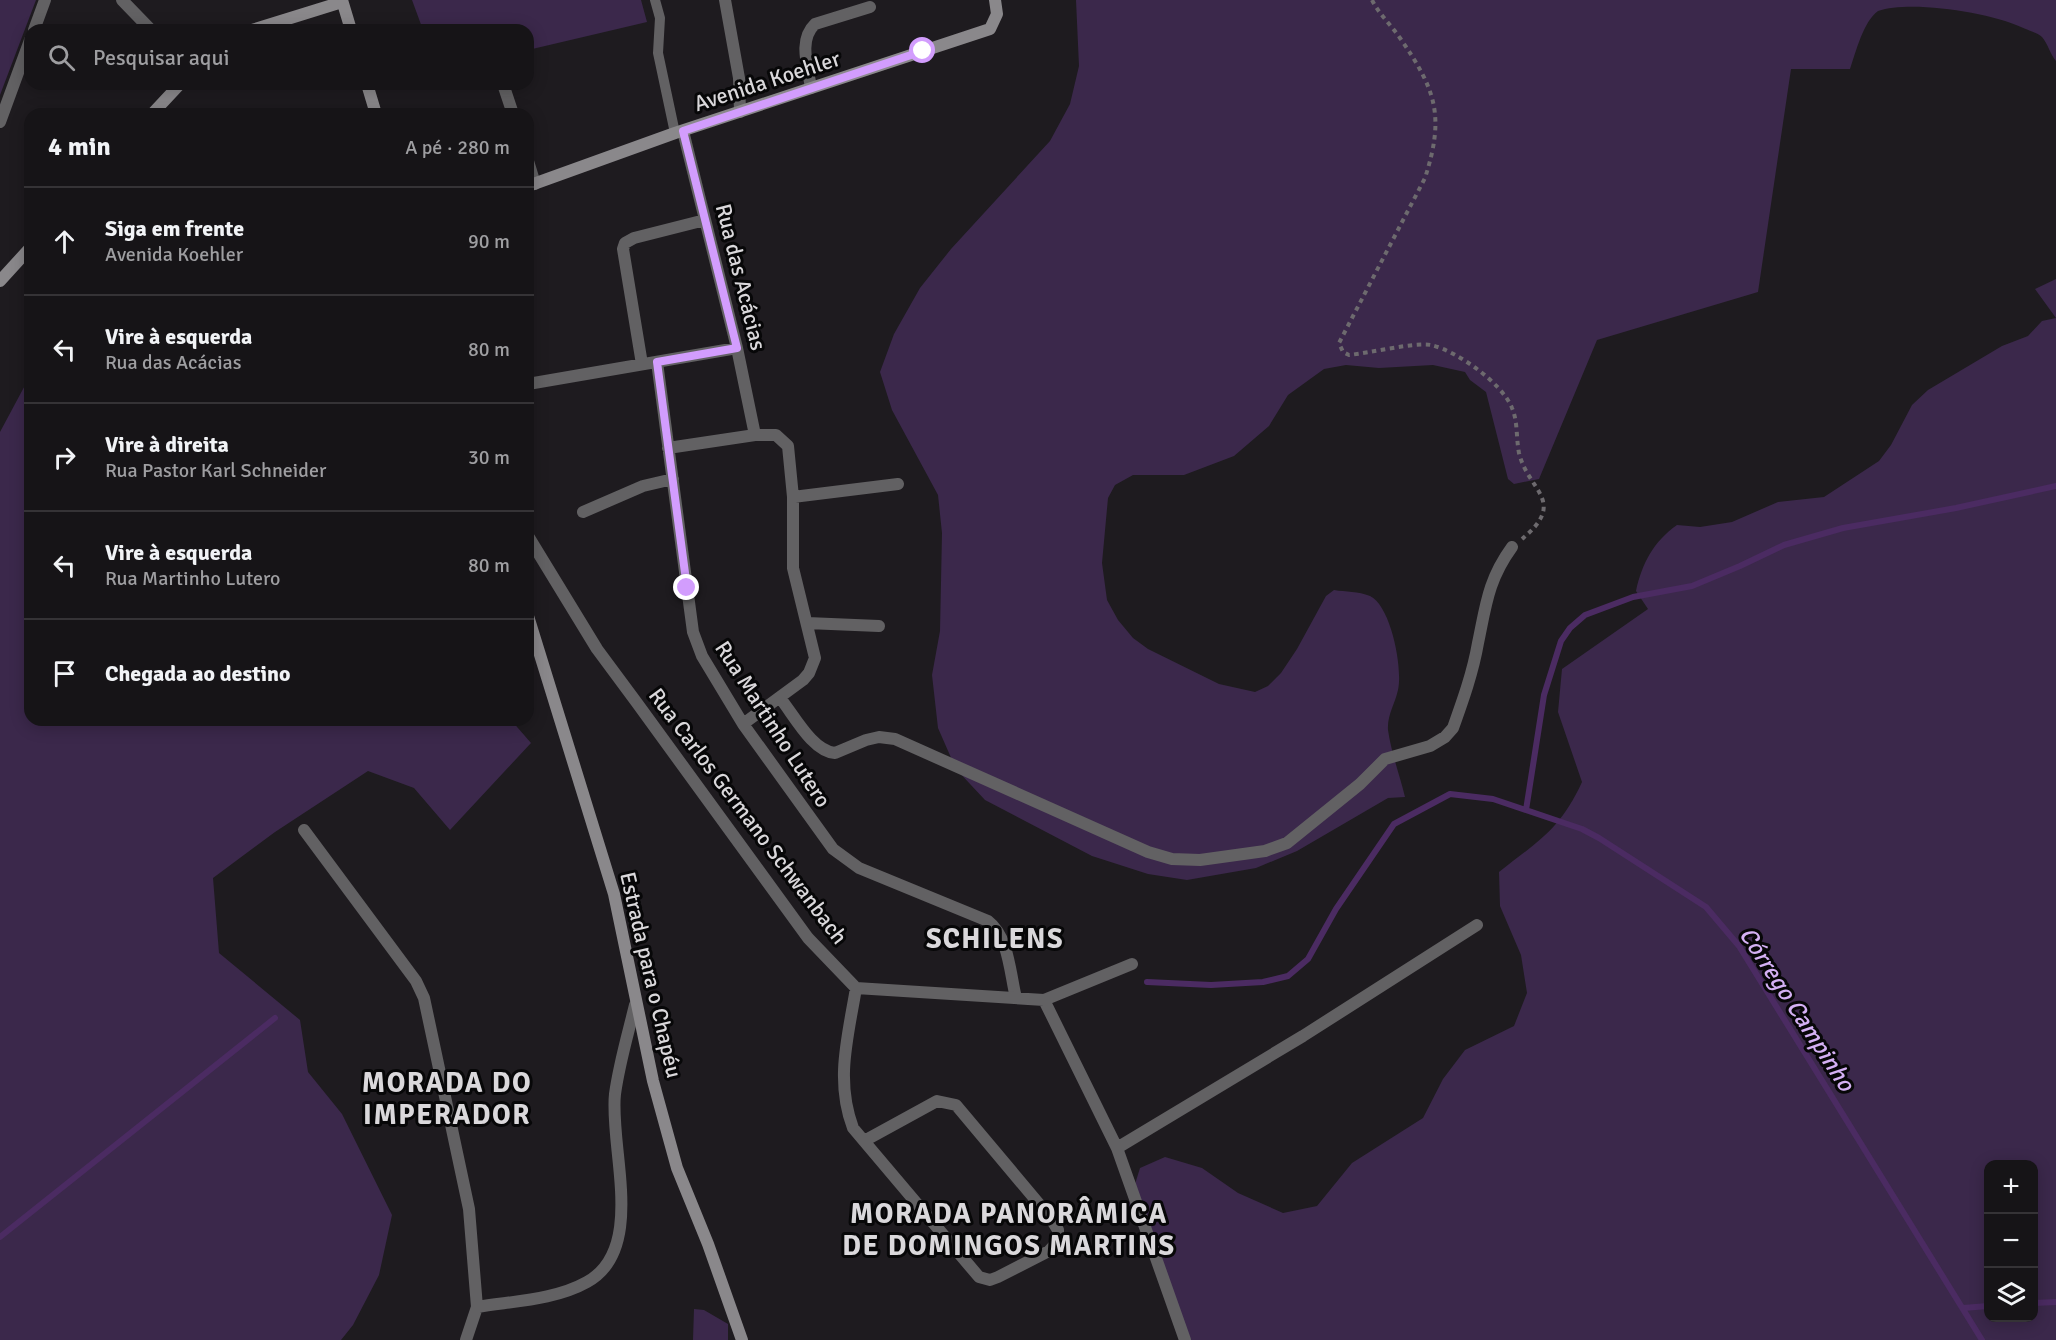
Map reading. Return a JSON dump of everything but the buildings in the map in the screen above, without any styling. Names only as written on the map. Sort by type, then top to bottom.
[{"type":"street","points":[[36,24],[45,0]]},
{"type":"street","points":[[122,0],[146,24]]},
{"type":"street","points":[[725,0],[738,78],[740,112]]},
{"type":"street","name":"Avenida Koehler","points":[[534,184],[679,132],[990,29],[997,14],[995,0]]},
{"type":"street","points":[[271,24],[342,1],[349,24]]},
{"type":"street","points":[[812,88],[805,46],[809,29],[815,24],[870,7]]},
{"type":"street","points":[[0,122],[24,56]]},
{"type":"street","points":[[158,108],[174,90]]},
{"type":"street","points":[[369,90],[374,108]]},
{"type":"street","points":[[505,90],[511,108]]},
{"type":"street","name":"Rua das Acácias","points":[[679,132],[705,220],[737,348],[755,435]]},
{"type":"street","points":[[642,364],[623,249],[625,243],[633,238],[705,220]]},
{"type":"street","points":[[0,281],[24,255]]},
{"type":"street","points":[[534,383],[737,348]]},
{"type":"street","name":"Rua Martinho Lutero","points":[[657,362],[695,643],[743,724],[816,829],[845,860],[995,927],[1001,938],[1016,998]]},
{"type":"street","points":[[668,448],[755,435],[776,435],[788,446],[793,497],[793,568],[813,647],[813,666],[803,680],[743,724]]},
{"type":"street","points":[[583,512],[643,486],[673,479]]},
{"type":"street","points":[[793,497],[898,483]]},
{"type":"street","name":"Rua Carlos Germano Schwanbach","points":[[534,546],[597,649],[808,938],[856,988]]},
{"type":"street","points":[[780,698],[814,741],[828,753],[835,753],[879,737],[895,739],[1094,830],[1172,859],[1200,860],[1265,851],[1287,843],[1305,830],[1385,759],[1430,746],[1445,737],[1453,728],[1478,644],[1486,595],[1499,564],[1512,547]]},
{"type":"street","points":[[807,623],[879,626]]},
{"type":"street","name":"Estrada para o Chapéu","points":[[534,635],[614,894],[635,1005],[677,1168],[708,1244],[742,1340]]},
{"type":"street","points":[[304,830],[416,981],[424,998],[468,1209],[477,1307],[466,1340]]},
{"type":"street","points":[[1117,1148],[1303,1036],[1477,925]]},
{"type":"street","points":[[864,1141],[937,1101],[956,1105],[1050,1217],[1058,1230],[1058,1241],[1049,1251],[990,1280],[979,1277],[853,1128],[844,1104],[844,1054],[856,988],[1044,1000],[1132,964]]},
{"type":"street","points":[[1044,1000],[1117,1148],[1185,1340]]},
{"type":"street","points":[[477,1307],[556,1294],[589,1281],[608,1263],[619,1239],[620,1218],[615,1094],[635,1005]]},
{"type":"lane","points":[[655,0],[660,18],[658,53],[679,132]]},
{"type":"path","points":[[1372,0],[1430,86],[1437,123],[1433,152],[1425,178],[1339,343],[1343,352],[1349,355],[1430,345],[1483,372],[1512,406],[1519,454],[1540,492],[1544,510],[1538,526],[1512,547]]},
{"type":"shaded area","points":[[0,0],[36,0],[27,24],[24,24],[24,32],[0,95]]},
{"type":"shaded area","points":[[412,0],[641,0],[647,22],[534,49],[534,24],[421,24]]},
{"type":"shaded area","points":[[1076,0],[2056,0],[2056,61],[2040,36],[2007,22],[1970,12],[1909,7],[1878,11],[1873,16],[1861,38],[1850,69],[1791,69],[1758,292],[1597,340],[1539,479],[1514,484],[1508,479],[1486,392],[1470,380],[1465,372],[1433,365],[1379,368],[1346,365],[1324,369],[1288,395],[1269,426],[1234,456],[1184,475],[1133,475],[1115,485],[1108,498],[1102,563],[1107,600],[1118,620],[1133,638],[1148,649],[1219,684],[1255,692],[1268,686],[1281,673],[1326,596],[1334,590],[1366,594],[1377,602],[1389,624],[1397,653],[1398,690],[1390,714],[1388,730],[1405,797],[1388,798],[1297,851],[1256,868],[1187,880],[1148,874],[1092,856],[985,800],[956,769],[938,728],[932,675],[940,631],[942,533],[938,495],[892,410],[880,372],[894,334],[920,288],[951,249],[1050,141],[1070,104],[1079,66]]},
{"type":"shaded area","points":[[2056,279],[2056,318],[2035,289]]},
{"type":"shaded area","points":[[2056,318],[2056,1340],[1180,1340],[1156,1260],[1128,1207],[1140,1168],[1165,1157],[1202,1168],[1238,1193],[1283,1213],[1317,1206],[1352,1163],[1423,1118],[1443,1079],[1465,1050],[1514,1026],[1527,993],[1521,955],[1500,906],[1499,872],[1547,833],[1565,812],[1582,782],[1558,712],[1562,669],[1648,609],[1636,591],[1646,562],[1662,538],[1677,525],[1700,527],[1732,522],[1778,502],[1824,497],[1879,461],[1891,445],[1912,405],[1928,390],[2002,346],[2028,336],[2042,321]]},
{"type":"shaded area","points":[[24,387],[24,726],[516,726],[531,743],[450,830],[414,788],[368,771],[275,832],[213,878],[219,953],[300,1020],[308,1072],[342,1114],[392,1215],[379,1275],[353,1325],[341,1340],[0,1340],[0,432]]},
{"type":"shaded area","points":[[694,1309],[704,1310],[728,1324],[728,1340],[693,1340]]},
{"type":"waterway","points":[[1526,810],[1544,695],[1561,641],[1570,628],[1585,615],[1633,597],[1692,586],[1784,545],[1843,528],[1956,508],[2056,486]]},
{"type":"waterway","name":"Córrego Campinho","points":[[1147,982],[1211,985],[1263,982],[1288,976],[1308,959],[1336,909],[1394,824],[1450,794],[1493,799],[1582,829],[1706,907],[1739,946],[1982,1340]]},
{"type":"waterway","points":[[0,1237],[275,1018]]},
{"type":"waterway","points":[[2038,1303],[2056,1302]]},
{"type":"waterway","points":[[1963,1308],[1984,1306]]},
{"type":"district","name":"SCHILENS","points":[[995,939]]},
{"type":"district","name":"MORADA DO IMPERADOR","points":[[447,1099]]},
{"type":"district","name":"MORADA PANORÂMICA DE DOMINGOS MARTINS","points":[[1009,1230]]},
{"type":"route","points":[[687,588],[657,362],[737,348],[683,131],[923,51]]}]
